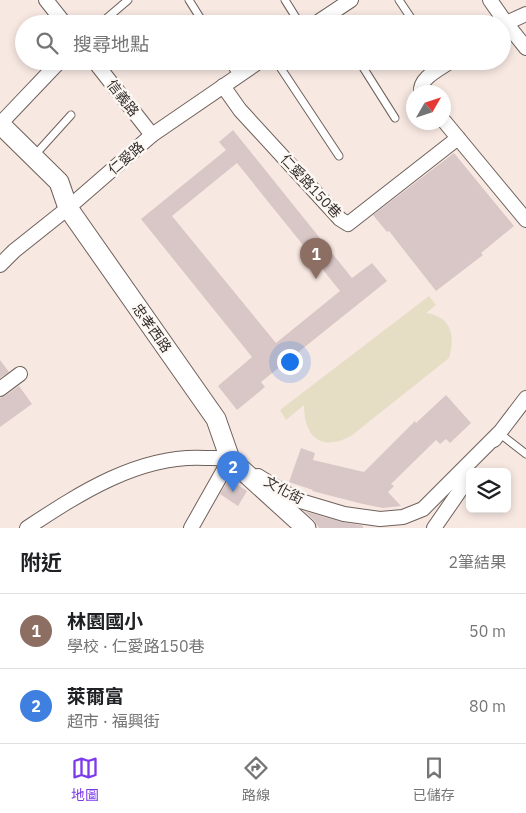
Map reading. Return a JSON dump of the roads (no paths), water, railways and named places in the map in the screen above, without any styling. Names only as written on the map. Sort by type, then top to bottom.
[{"type":"street","points":[[46,0],[58,15]]},
{"type":"street","points":[[337,15],[351,0]]},
{"type":"street","points":[[490,0],[499,15]]},
{"type":"street","points":[[511,21],[526,14]]},
{"type":"street","points":[[511,32],[526,48]]},
{"type":"street","points":[[0,124],[51,70]]},
{"type":"street","name":"信義路","points":[[101,70],[152,135]]},
{"type":"street","name":"仁愛路","points":[[0,265],[14,251],[68,208],[152,135],[247,70]]},
{"type":"street","points":[[421,85],[424,80],[438,70]]},
{"type":"street","name":"仁愛路150巷","points":[[223,86],[240,110],[340,219],[348,224],[458,138]]},
{"type":"street","name":"忠孝西路","points":[[0,124],[59,182],[68,208],[216,418],[230,459],[306,528]]},
{"type":"street","points":[[451,130],[526,220]]},
{"type":"street","points":[[0,389],[20,374]]},
{"type":"street","points":[[475,468],[526,398]]},
{"type":"street","name":"文化街","points":[[27,528],[59,507],[137,467],[171,459],[198,457],[230,459],[297,500],[344,514],[380,519],[403,517],[423,509],[499,433]]},
{"type":"street","points":[[190,528],[230,459]]},
{"type":"street","points":[[434,528],[466,482]]},
{"type":"lane","points":[[110,15],[128,0]]},
{"type":"lane","points":[[285,0],[294,15]]},
{"type":"lane","points":[[399,0],[409,15]]},
{"type":"lane","points":[[191,1],[199,15]]},
{"type":"lane","points":[[234,70],[238,76]]},
{"type":"lane","points":[[282,70],[339,156]]},
{"type":"lane","points":[[365,70],[394,118]]},
{"type":"lane","points":[[33,157],[71,115]]},
{"type":"lane","points":[[499,433],[526,454]]},
{"type":"place","name":"林園國小","points":[[316,279]]},
{"type":"place","name":"萊爾富","points":[[233,492]]}]
